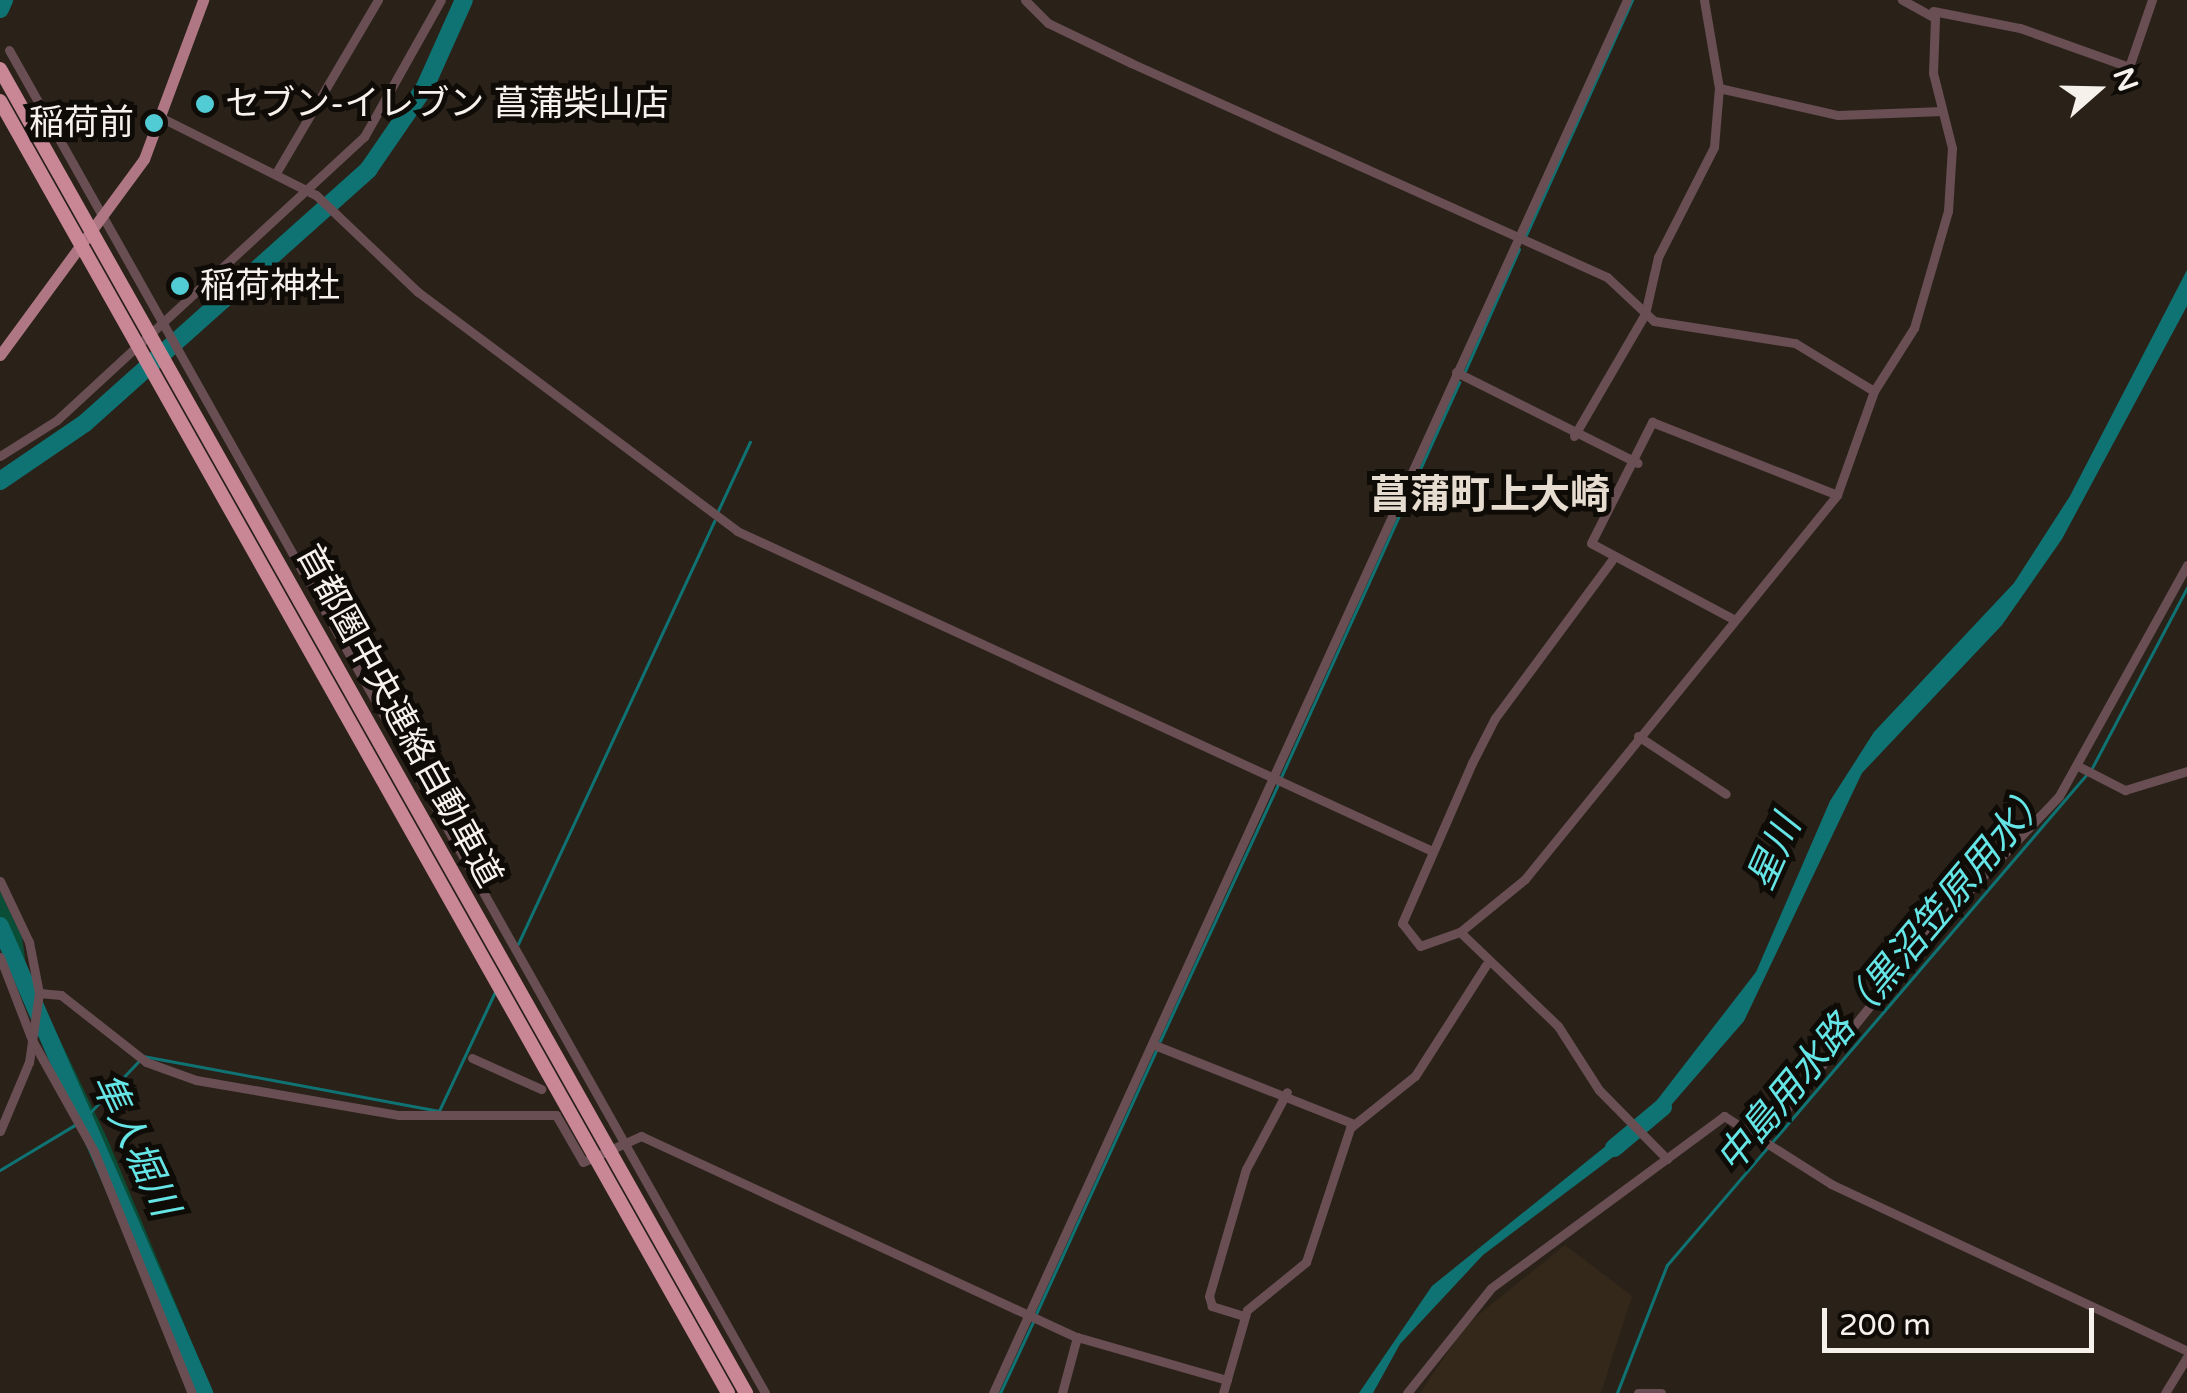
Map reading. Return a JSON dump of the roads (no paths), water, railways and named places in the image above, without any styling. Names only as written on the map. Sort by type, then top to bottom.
[{"type":"highway","name":"首都圏中央連絡自動車道","points":[[0,69],[746,1393]]},
{"type":"highway","name":"首都圏中央連絡自動車道","points":[[0,101],[728,1393]]},
{"type":"main road","points":[[0,355],[104,216],[164,119],[203,0]]},
{"type":"street","points":[[276,173],[378,0]]},
{"type":"street","points":[[0,456],[56,420],[312,192],[364,137],[441,0]]},
{"type":"street","points":[[1025,0],[1081,39],[1517,241],[1617,283],[1645,314],[1678,328],[1795,343],[1874,391]]},
{"type":"street","points":[[993,1393],[1627,0]]},
{"type":"street","points":[[1574,436],[1645,314],[1658,258],[1714,147],[1718,88],[1704,0]]},
{"type":"street","points":[[1902,0],[1933,11],[2020,28],[2129,68],[2152,0]]},
{"type":"street","points":[[1612,560],[1495,718],[1432,851],[1402,931],[1420,946],[1460,932],[1525,879],[1638,736],[1685,690],[1734,620],[1836,495],[1874,391],[1914,328],[1948,211],[1952,148],[1942,111],[1933,11]]},
{"type":"street","points":[[9,50],[765,1393]]},
{"type":"street","points":[[1718,88],[1838,116],[1942,111]]},
{"type":"street","points":[[164,119],[312,192],[418,292],[737,532],[1432,851]]},
{"type":"street","points":[[1456,372],[1574,436],[1638,463]]},
{"type":"street","points":[[1734,620],[1612,560],[1591,540],[1638,463],[1652,422],[1836,495]]},
{"type":"street","points":[[1766,1140],[2081,768],[2187,565]]},
{"type":"street","points":[[1638,736],[1726,794]]},
{"type":"street","points":[[2081,768],[2124,790],[2187,771]]},
{"type":"street","points":[[0,881],[29,942],[39,993],[32,1040],[0,1131]]},
{"type":"street","points":[[1460,932],[1486,965],[1558,1026],[1621,1113],[1667,1160]]},
{"type":"street","points":[[0,957],[32,1040],[94,1151],[192,1393]]},
{"type":"street","points":[[1223,1393],[1244,1316],[1306,1262],[1329,1203],[1328,1175],[1354,1124],[1415,1076],[1486,965]]},
{"type":"street","points":[[39,993],[60,996],[146,1062],[196,1080],[444,1119],[556,1115],[582,1162],[642,1136],[1078,1337],[1227,1380]]},
{"type":"street","points":[[1152,1044],[1287,1092],[1354,1124]]},
{"type":"street","points":[[472,1058],[542,1089]]},
{"type":"street","points":[[1244,1316],[1212,1306],[1210,1296],[1246,1169],[1287,1092]]},
{"type":"street","points":[[1408,1393],[1492,1288],[1667,1160],[1718,1116],[1766,1140],[1832,1184],[2187,1354],[2166,1393]]},
{"type":"street","points":[[1062,1393],[1078,1337]]},
{"type":"street","points":[[1638,1393],[1661,1393]]},
{"type":"water","points":[[2187,270],[2187,306],[2062,539],[2002,625],[1862,773],[1744,1021],[1653,1126],[1644,1117],[1756,972],[1830,801],[1874,732],[2014,583],[2070,496]]},
{"type":"water","points":[[1627,1129],[1637,1139],[1483,1255],[1400,1344],[1373,1393],[1359,1393],[1432,1286]]},
{"type":"waterway","points":[[0,9],[4,0]]},
{"type":"waterway","points":[[0,481],[85,423],[368,170],[425,87],[464,0]]},
{"type":"waterway","points":[[1526,235],[1632,0]]},
{"type":"waterway","points":[[1465,371],[1519,249]]},
{"type":"waterway","points":[[1281,777],[1459,382]]},
{"type":"waterway","points":[[717,513],[750,442]]},
{"type":"waterway","points":[[518,944],[714,521]]},
{"type":"waterway","name":"中島用水路（黒沼笠原用水）","points":[[2092,768],[2187,588]]},
{"type":"waterway","name":"中島用水路（黒沼笠原用水）","points":[[1617,1393],[1667,1265],[2087,774]]},
{"type":"waterway","points":[[1160,1041],[1278,785]]},
{"type":"waterway","name":"隼人堀川","points":[[0,926],[204,1393]]},
{"type":"waterway","points":[[143,1056],[439,1111],[495,992]]},
{"type":"waterway","points":[[1036,1314],[1157,1048]]},
{"type":"waterway","name":"隼人堀川","points":[[82,1121],[138,1062]]},
{"type":"waterway","name":"星川","points":[[1614,1148],[1663,1107]]},
{"type":"waterway","points":[[0,1170],[75,1125]]},
{"type":"waterway","points":[[1000,1393],[1033,1322]]},
{"type":"place","name":"セブン-イレブン 菖蒲柴山店","points":[[205,104]]},
{"type":"place","name":"稲荷前","points":[[154,123]]},
{"type":"place","name":"稲荷神社","points":[[180,286]]},
{"type":"district","name":"菖蒲町上大崎","points":[[1490,495]]}]
